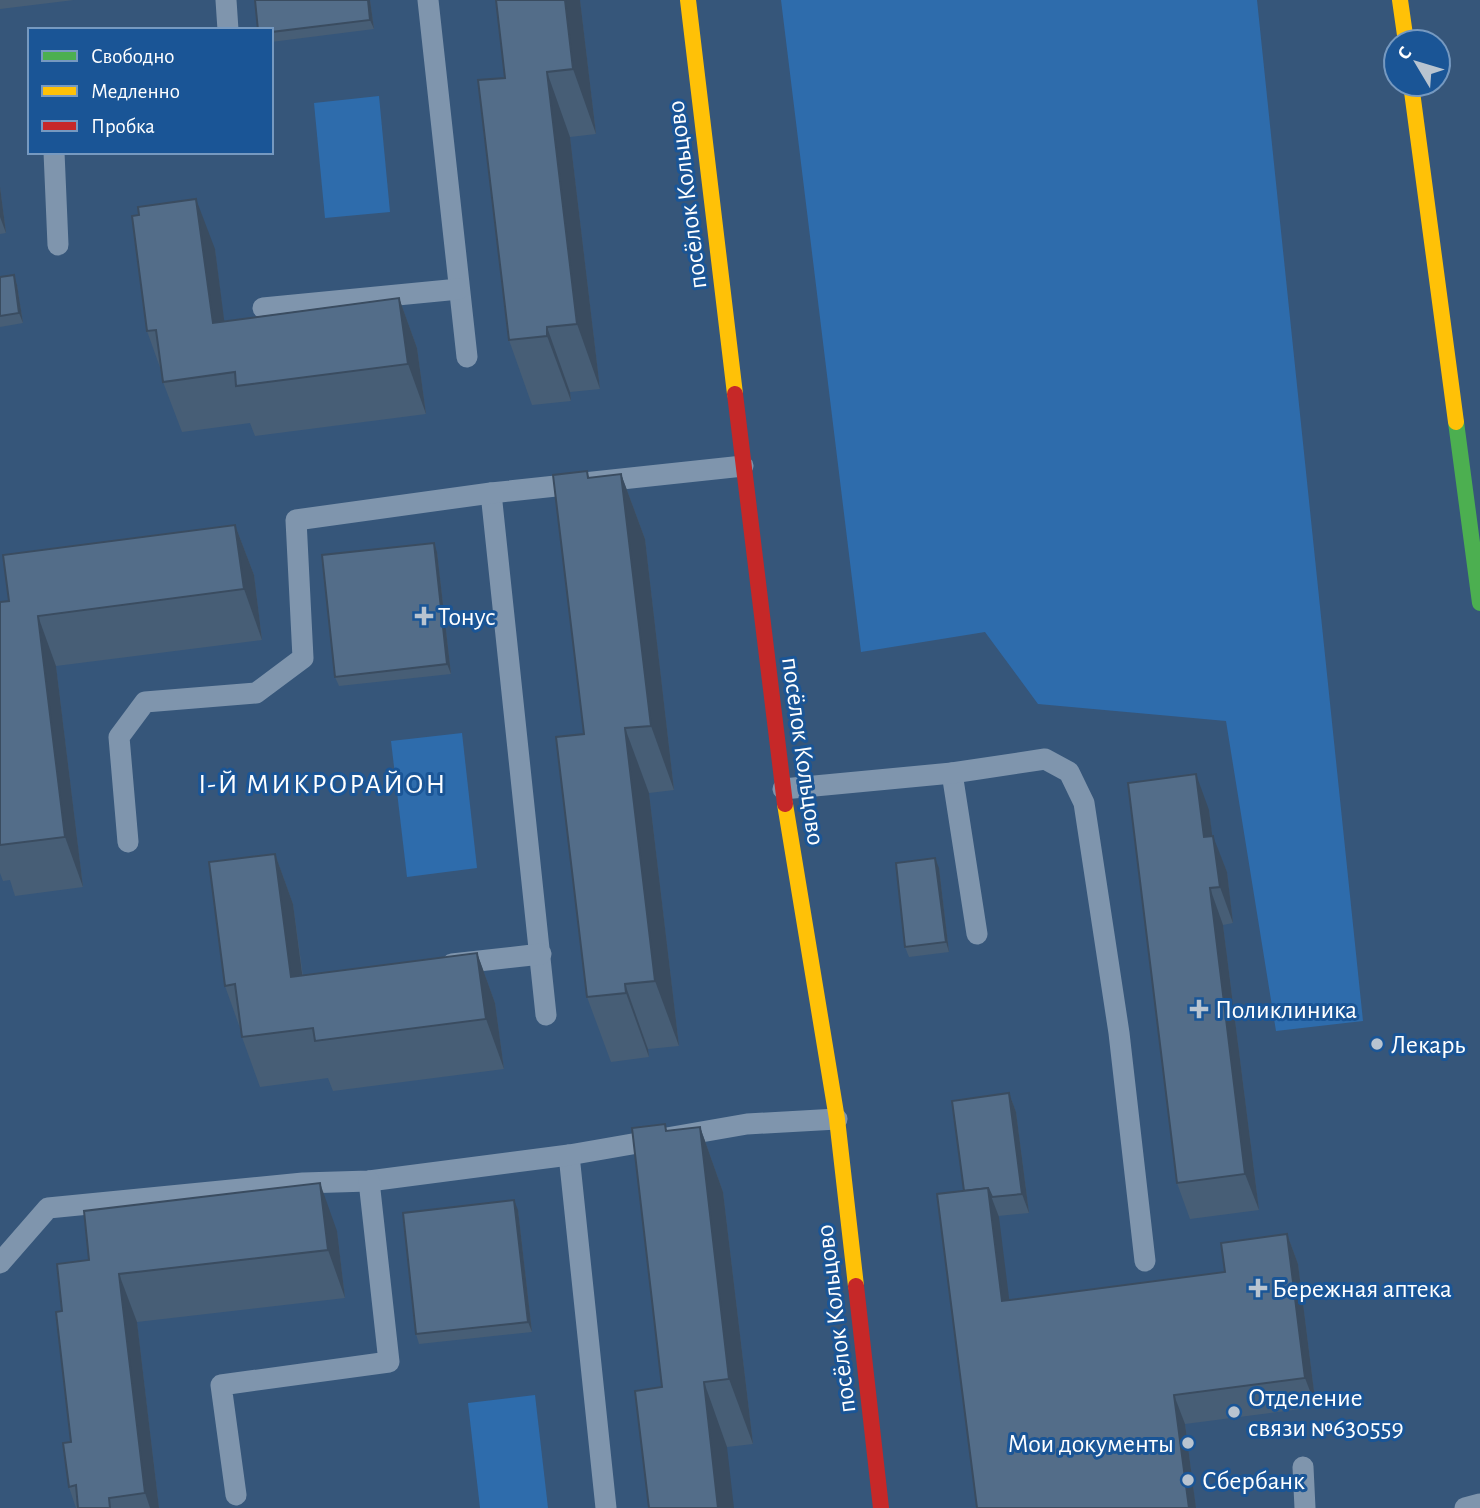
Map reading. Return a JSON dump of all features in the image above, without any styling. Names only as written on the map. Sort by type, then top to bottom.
[{"type":"street","name":"посёлок Кольцово","points":[[688,0],[783,789],[836,1118],[881,1508]]},
{"type":"street","points":[[1400,0],[1404,28]]},
{"type":"street","points":[[1414,98],[1480,603]]},
{"type":"lane","points":[[226,0],[228,28]]},
{"type":"lane","points":[[428,0],[467,357]]},
{"type":"lane","points":[[54,154],[58,245]]},
{"type":"lane","points":[[263,308],[459,289]]},
{"type":"lane","points":[[128,842],[119,737],[145,702],[256,693],[303,658],[296,520],[491,493],[743,466]]},
{"type":"lane","points":[[491,493],[546,1015]]},
{"type":"lane","points":[[783,789],[952,773],[1045,760],[1069,772],[1084,803],[1119,1033],[1145,1261]]},
{"type":"lane","points":[[952,773],[976,934]]},
{"type":"lane","points":[[436,966],[541,954]]},
{"type":"lane","points":[[0,1263],[48,1208],[303,1183],[369,1181],[569,1155],[747,1124],[836,1118]]},
{"type":"lane","points":[[569,1155],[606,1508]]},
{"type":"lane","points":[[236,1495],[221,1385],[389,1362],[369,1181]]},
{"type":"lane","points":[[1303,1467],[1305,1508]]},
{"type":"lane","points":[[1465,1508],[1480,1504]]},
{"type":"shaded area","points":[[781,0],[1257,0],[1363,1021],[1276,1031],[1226,721],[1038,704],[985,632],[861,652]]},
{"type":"shaded area","points":[[379,96],[390,212],[325,218],[314,103]]},
{"type":"shaded area","points":[[462,733],[477,868],[407,877],[391,741]]},
{"type":"shaded area","points":[[535,1395],[548,1508],[480,1508],[468,1403]]},
{"type":"building","points":[[255,0],[368,0],[370,20],[273,32],[273,28],[258,28]]},
{"type":"building","points":[[496,0],[565,0],[573,69],[547,72],[577,324],[547,327],[547,336],[509,340],[478,80],[505,78]]},
{"type":"building","points":[[196,199],[213,323],[399,298],[408,364],[236,386],[235,372],[163,382],[156,330],[147,331],[132,216],[139,215],[138,207]]},
{"type":"building","points":[[14,275],[19,313],[0,316],[0,277]]},
{"type":"building","points":[[587,471],[588,478],[621,474],[651,726],[625,728],[655,981],[625,984],[626,993],[587,997],[556,737],[584,734],[553,475]]},
{"type":"building","points":[[235,525],[244,589],[38,616],[65,837],[0,845],[0,602],[9,601],[3,555]]},
{"type":"building","points":[[434,543],[447,664],[335,677],[322,555]]},
{"type":"building","name":"Поликлиника","points":[[1196,774],[1204,837],[1213,836],[1220,887],[1210,888],[1245,1174],[1177,1183],[1128,783]]},
{"type":"building","points":[[275,854],[291,977],[477,953],[486,1019],[315,1041],[313,1028],[242,1037],[235,984],[225,986],[209,862]]},
{"type":"building","points":[[935,858],[946,942],[905,947],[896,863]]},
{"type":"building","points":[[1009,1093],[1022,1194],[992,1197],[988,1188],[964,1191],[952,1101]]},
{"type":"building","points":[[665,1124],[666,1131],[700,1127],[729,1379],[704,1382],[718,1508],[649,1508],[635,1391],[662,1387],[632,1128]]},
{"type":"building","points":[[320,1183],[328,1250],[119,1274],[145,1493],[109,1498],[110,1508],[78,1508],[76,1485],[69,1487],[63,1443],[71,1442],[56,1312],[62,1311],[57,1264],[89,1260],[84,1211]]},
{"type":"building","points":[[988,1188],[1002,1301],[1225,1272],[1221,1243],[1287,1234],[1305,1378],[1174,1395],[1189,1508],[977,1508],[937,1194]]},
{"type":"building","points":[[514,1200],[528,1322],[416,1334],[403,1213]]},
{"type":"traffic: fast","points":[[1456,422],[1480,603]]},
{"type":"traffic: slow","points":[[688,0],[735,394]]},
{"type":"traffic: slow","points":[[1400,0],[1404,28]]},
{"type":"traffic: slow","points":[[1413,98],[1456,422]]},
{"type":"traffic: slow","points":[[785,804],[837,1119],[856,1286]]},
{"type":"traffic: jam","points":[[735,394],[785,804]]},
{"type":"traffic: jam","points":[[856,1286],[881,1508]]},
{"type":"place","name":"Тонус","points":[[424,616]]},
{"type":"place","name":"Поликлиника","points":[[1199,1009]]},
{"type":"place","name":"Лекарь","points":[[1377,1044]]},
{"type":"place","name":"Бережная аптека","points":[[1258,1288]]},
{"type":"place","name":"Отделение связи №630559","points":[[1234,1412]]},
{"type":"place","name":"Мои документы","points":[[1188,1443]]},
{"type":"place","name":"Сбербанк","points":[[1188,1480]]},
{"type":"district","name":"I-Й МИКРОРАЙОН","points":[[323,783]]}]
